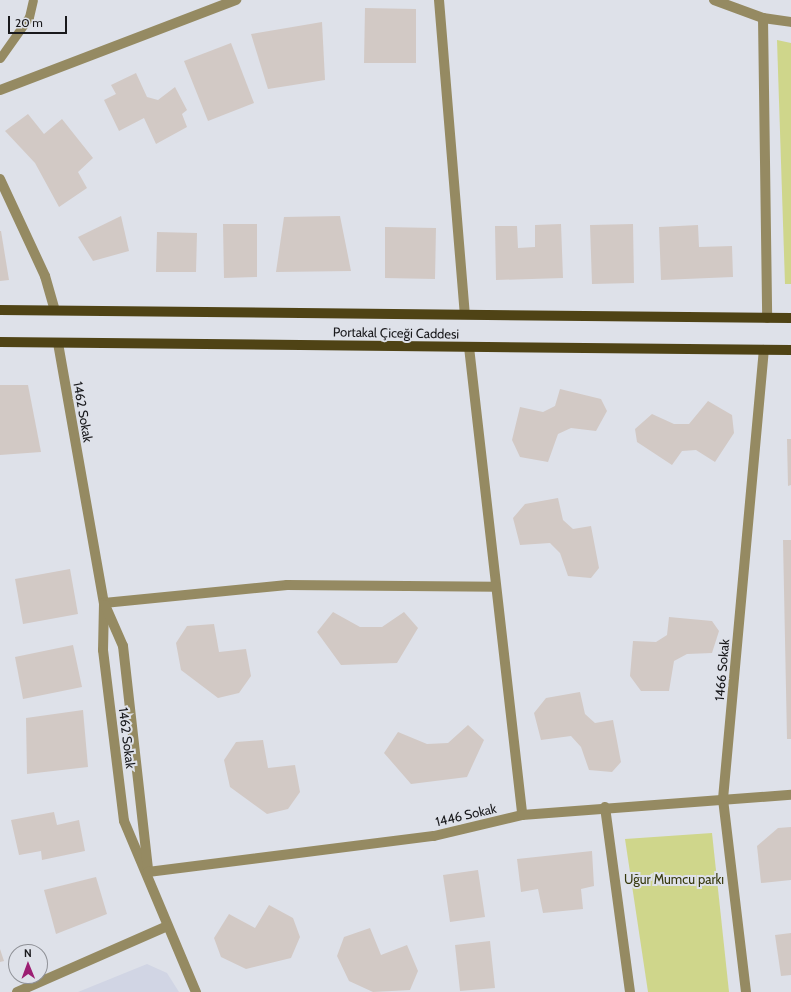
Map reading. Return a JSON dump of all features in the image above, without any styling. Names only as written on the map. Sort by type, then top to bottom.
[{"type":"main road","name":"Portakal Çiceği Caddesi","points":[[0,310],[791,318]]},
{"type":"main road","name":"Portakal Çiceği Caddesi","points":[[0,342],[791,350]]},
{"type":"street","points":[[0,90],[236,0]]},
{"type":"street","points":[[439,0],[465,314]]},
{"type":"street","points":[[714,0],[763,18],[791,22]]},
{"type":"street","points":[[763,18],[767,318]]},
{"type":"street","points":[[0,179],[45,276],[54,310]]},
{"type":"street","name":"1462 Sokak","points":[[58,343],[104,603],[103,650],[124,822],[148,872],[167,926],[196,992]]},
{"type":"street","points":[[469,347],[522,815]]},
{"type":"street","name":"1466 Sokak","points":[[746,992],[723,799],[764,350]]},
{"type":"street","points":[[104,603],[287,584],[496,587]]},
{"type":"street","name":"1462 Sokak","points":[[104,603],[123,646],[148,872]]},
{"type":"street","name":"1446 Sokak","points":[[148,872],[434,836],[522,815],[605,807],[791,795]]},
{"type":"street","points":[[605,807],[630,992]]},
{"type":"street","points":[[16,992],[167,926]]},
{"type":"lane","points":[[0,58],[29,17],[33,0]]},
{"type":"shaded area","points":[[147,964],[167,973],[179,992],[78,992]]},
{"type":"green space","points":[[777,40],[791,43],[791,284],[785,284]]},
{"type":"green space","name":"Uğur Mumcu parkı","points":[[712,833],[729,992],[648,992],[625,839]]},
{"type":"building","points":[[365,8],[416,9],[416,63],[364,63]]},
{"type":"building","points":[[322,22],[325,80],[268,89],[251,34]]},
{"type":"building","points":[[231,43],[254,103],[208,121],[184,61]]},
{"type":"building","points":[[136,73],[147,97],[158,100],[175,87],[187,110],[182,114],[187,127],[156,144],[144,118],[119,131],[104,100],[116,94],[111,85]]},
{"type":"building","points":[[28,114],[44,134],[62,119],[93,158],[78,172],[87,188],[59,207],[35,163],[5,131]]},
{"type":"building","points":[[121,216],[129,251],[93,261],[78,237]]},
{"type":"building","points":[[340,216],[351,271],[276,272],[284,217]]},
{"type":"building","points":[[223,224],[257,224],[257,277],[224,278]]},
{"type":"building","points":[[561,224],[563,278],[496,280],[495,226],[517,226],[518,248],[535,247],[535,225]]},
{"type":"building","points":[[633,224],[634,283],[592,284],[590,225]]},
{"type":"building","points":[[698,225],[699,247],[732,246],[733,277],[661,280],[659,227]]},
{"type":"building","points":[[385,227],[436,228],[435,279],[385,278]]},
{"type":"building","points":[[0,231],[9,280],[0,281]]},
{"type":"building","points":[[157,232],[197,233],[196,272],[156,272]]},
{"type":"building","points":[[0,385],[28,385],[41,452],[0,455]]},
{"type":"building","points":[[560,389],[601,399],[607,411],[596,431],[571,428],[558,434],[548,462],[520,457],[512,440],[520,407],[543,412],[555,406]]},
{"type":"building","points":[[708,401],[732,415],[734,433],[715,462],[696,450],[682,451],[672,465],[637,442],[635,429],[652,414],[674,424],[689,424]]},
{"type":"building","points":[[787,439],[791,439],[791,485],[788,486]]},
{"type":"building","points":[[558,498],[563,520],[573,529],[591,526],[599,568],[591,578],[568,576],[560,553],[550,543],[520,545],[513,518],[525,504]]},
{"type":"building","points":[[783,540],[791,540],[791,739],[787,739]]},
{"type":"building","points":[[70,569],[78,614],[23,624],[15,579]]},
{"type":"building","points":[[333,612],[360,627],[382,627],[404,612],[418,628],[397,663],[341,665],[317,632]]},
{"type":"building","points":[[669,617],[712,621],[719,631],[712,653],[687,654],[674,661],[669,691],[641,691],[630,676],[633,641],[656,642],[667,635]]},
{"type":"building","points":[[214,624],[219,652],[246,649],[251,676],[239,693],[218,698],[181,670],[176,643],[187,626]]},
{"type":"building","points":[[73,645],[82,687],[23,699],[15,657]]},
{"type":"building","points":[[580,692],[585,714],[595,723],[613,720],[621,762],[612,772],[589,770],[581,747],[571,736],[541,740],[534,713],[546,698]]},
{"type":"building","points":[[83,710],[88,767],[27,774],[26,718]]},
{"type":"building","points":[[468,725],[484,740],[467,777],[411,784],[384,753],[398,732],[427,744],[448,743]]},
{"type":"building","points":[[263,740],[268,768],[295,765],[300,792],[288,809],[267,814],[230,787],[224,760],[236,742]]},
{"type":"building","points":[[54,812],[57,825],[79,820],[85,851],[42,860],[41,851],[19,855],[11,820]]},
{"type":"building","points":[[791,827],[791,880],[761,883],[757,846],[778,828]]},
{"type":"building","points":[[592,851],[594,886],[581,889],[583,909],[543,913],[538,889],[521,892],[517,859]]},
{"type":"building","points":[[478,870],[485,917],[450,922],[443,875]]},
{"type":"building","points":[[96,877],[107,914],[56,934],[44,890]]},
{"type":"building","points":[[269,905],[293,918],[300,937],[291,958],[246,969],[221,957],[214,938],[229,914],[255,928]]},
{"type":"building","points":[[370,928],[381,955],[407,945],[418,971],[410,990],[373,992],[349,981],[337,956],[344,937]]},
{"type":"building","points":[[791,933],[791,975],[781,976],[775,935]]},
{"type":"building","points":[[490,941],[495,988],[460,991],[455,945]]},
{"type":"building","points":[[0,949],[4,961],[0,962]]}]
